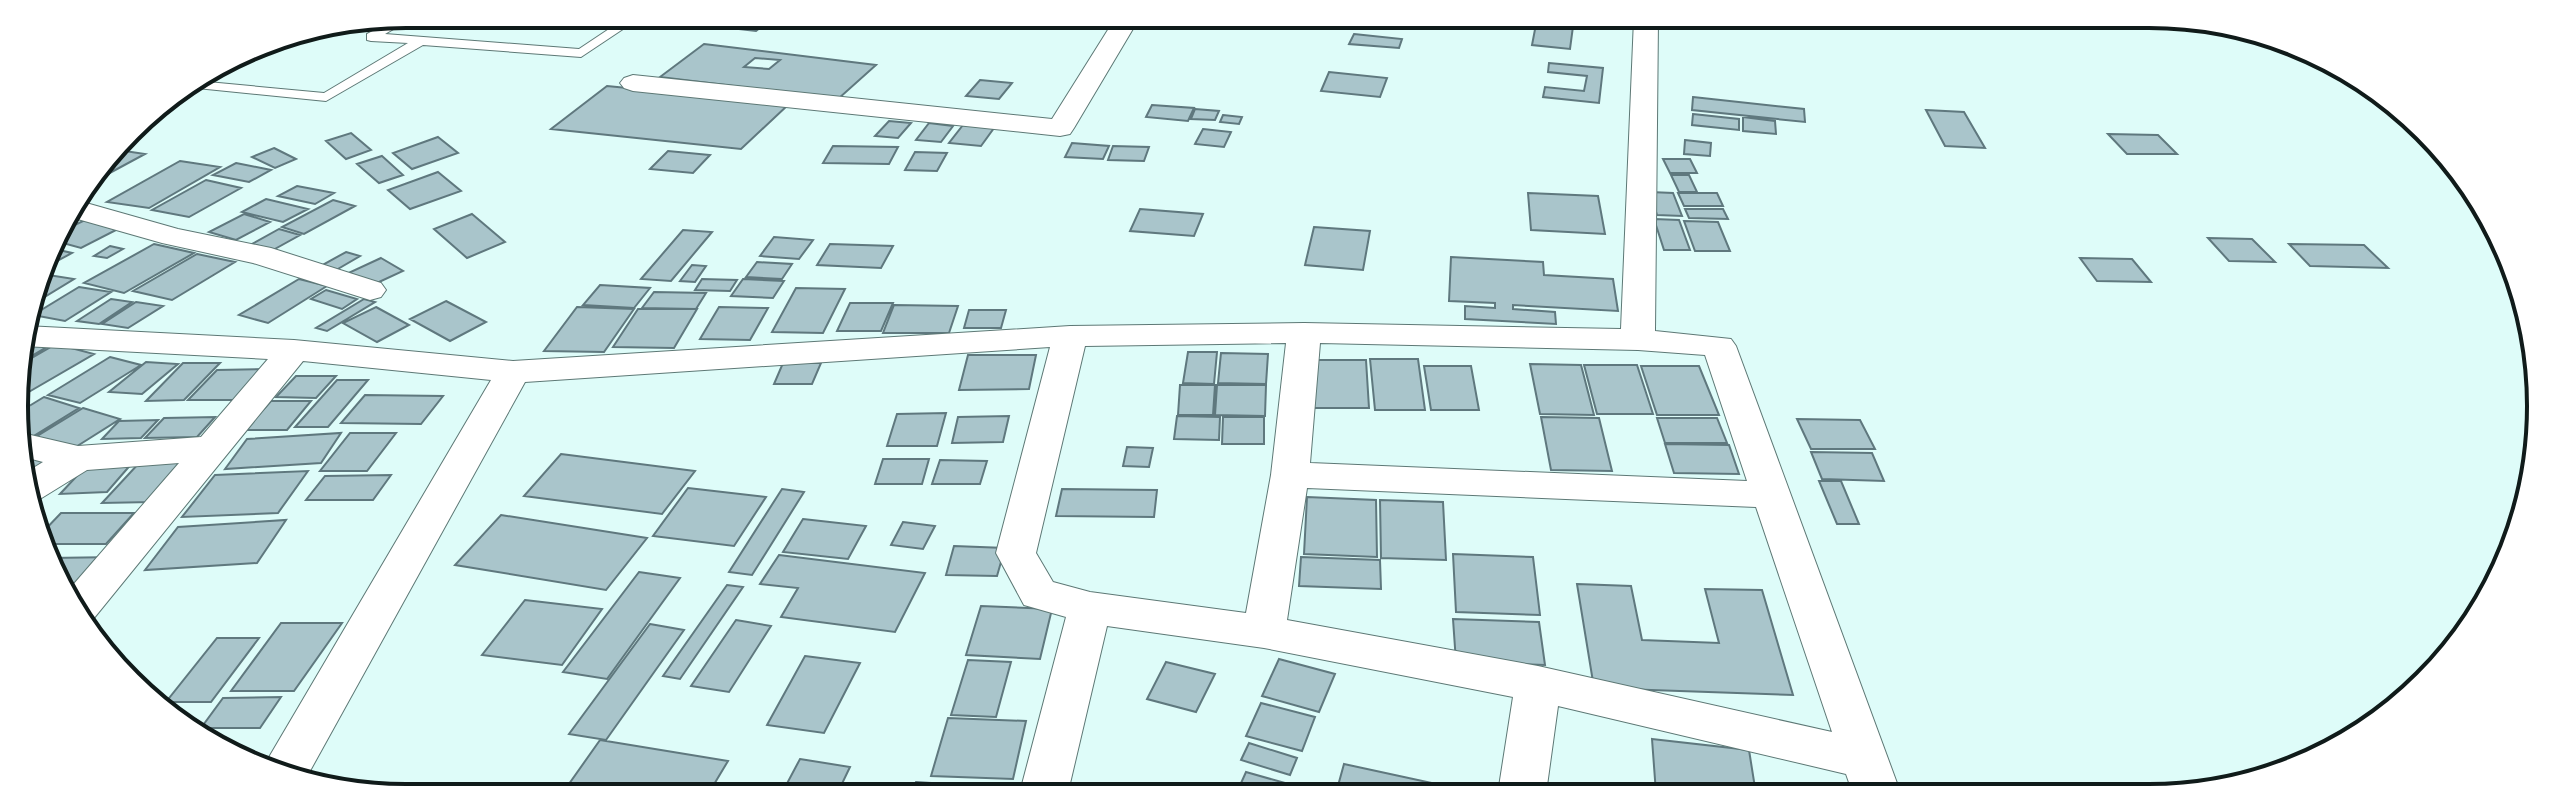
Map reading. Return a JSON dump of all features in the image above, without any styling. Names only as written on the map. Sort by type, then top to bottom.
[{"type":"street","points":[[633,83],[1060,128],[1121,28]]},
{"type":"street","points":[[1638,340],[1646,28]]},
{"type":"street","points":[[83,211],[173,237],[260,255],[370,290]]},
{"type":"street","points":[[1264,632],[1290,475],[1304,333]]},
{"type":"street","points":[[34,337],[294,350],[513,372],[1070,336],[1304,333],[1638,340],[1719,346],[1872,777]]},
{"type":"street","points":[[1070,336],[1016,553],[1039,594],[1090,608],[1264,632],[1538,684],[1872,777]]},
{"type":"street","points":[[83,602],[294,350]]},
{"type":"street","points":[[289,765],[513,372]]},
{"type":"street","points":[[30,447],[78,458],[214,448]]},
{"type":"street","points":[[36,484],[78,458]]},
{"type":"street","points":[[1290,475],[1773,495]]},
{"type":"street","points":[[1046,784],[1090,608]]},
{"type":"street","points":[[1523,784],[1538,684]]},
{"type":"lane","points":[[386,29],[371,37],[581,53],[618,28]]},
{"type":"lane","points":[[207,85],[326,97],[422,40]]},
{"type":"building","points":[[730,28],[760,28],[756,31]]},
{"type":"building","points":[[1535,28],[1573,28],[1570,49],[1532,45]]},
{"type":"building","points":[[1354,34],[1402,39],[1399,48],[1349,44]]},
{"type":"building","points":[[704,44],[876,65],[838,99],[660,77]],"holes":[[[755,58],[780,60],[769,69],[744,67]]]},
{"type":"building","points":[[1549,63],[1603,68],[1599,103],[1543,97],[1545,87],[1584,91],[1587,76],[1548,72]]},
{"type":"building","points":[[1329,72],[1387,78],[1380,97],[1321,91]]},
{"type":"building","points":[[980,80],[1012,83],[999,99],[966,96]]},
{"type":"building","points":[[607,86],[789,104],[741,149],[551,129]]},
{"type":"building","points":[[1693,97],[1804,109],[1805,122],[1692,110]]},
{"type":"building","points":[[1152,105],[1194,108],[1188,121],[1146,117]]},
{"type":"building","points":[[1195,109],[1219,111],[1215,120],[1191,119]]},
{"type":"building","points":[[1926,110],[1964,112],[1985,148],[1945,146]]},
{"type":"building","points":[[1693,114],[1739,119],[1739,130],[1692,125]]},
{"type":"building","points":[[1223,115],[1242,117],[1239,124],[1220,122]]},
{"type":"building","points":[[1743,117],[1775,121],[1776,134],[1743,131]]},
{"type":"building","points":[[889,121],[911,123],[898,138],[875,136]]},
{"type":"building","points":[[929,123],[953,126],[941,142],[916,140]]},
{"type":"building","points":[[963,125],[994,128],[981,146],[949,143]]},
{"type":"building","points":[[1203,129],[1231,132],[1224,147],[1195,144]]},
{"type":"building","points":[[351,133],[371,150],[346,159],[326,141]]},
{"type":"building","points":[[2108,134],[2158,135],[2177,154],[2127,154]]},
{"type":"building","points":[[438,137],[458,153],[412,169],[393,153]]},
{"type":"building","points":[[1685,140],[1711,143],[1710,156],[1684,154]]},
{"type":"building","points":[[1072,143],[1109,146],[1103,159],[1065,157]]},
{"type":"building","points":[[833,146],[898,147],[889,164],[823,163]]},
{"type":"building","points":[[1113,146],[1149,147],[1144,161],[1108,160]]},
{"type":"building","points":[[274,148],[296,159],[275,168],[252,157]]},
{"type":"building","points":[[127,151],[145,154],[108,174]]},
{"type":"building","points":[[668,151],[710,155],[693,173],[650,169]]},
{"type":"building","points":[[915,152],[947,153],[937,171],[905,170]]},
{"type":"building","points":[[382,156],[403,175],[379,183],[357,164]]},
{"type":"building","points":[[1663,159],[1690,159],[1697,173],[1670,173]]},
{"type":"building","points":[[180,161],[220,167],[149,208],[107,202]]},
{"type":"building","points":[[236,163],[271,170],[249,182],[213,175]]},
{"type":"building","points":[[438,172],[461,191],[410,209],[388,190]]},
{"type":"building","points":[[1671,175],[1689,175],[1697,192],[1679,192]]},
{"type":"building","points":[[206,180],[241,188],[189,217],[152,210]]},
{"type":"building","points":[[297,186],[334,193],[315,204],[278,196]]},
{"type":"building","points":[[1650,192],[1673,193],[1682,216],[1657,215]]},
{"type":"building","points":[[1528,193],[1598,196],[1605,234],[1531,230]]},
{"type":"building","points":[[1678,193],[1717,193],[1723,206],[1684,206]]},
{"type":"building","points":[[266,199],[308,209],[283,222],[242,212]]},
{"type":"building","points":[[333,200],[355,206],[304,234],[282,227]]},
{"type":"building","points":[[1140,209],[1203,214],[1194,236],[1130,231]]},
{"type":"building","points":[[1685,209],[1723,209],[1728,219],[1689,218]]},
{"type":"building","points":[[244,214],[270,222],[236,240],[209,232]]},
{"type":"building","points":[[472,214],[505,242],[467,258],[434,229]]},
{"type":"building","points":[[1654,219],[1679,220],[1690,250],[1664,250]]},
{"type":"building","points":[[85,220],[118,229],[81,248],[65,244],[75,225]]},
{"type":"building","points":[[1684,221],[1718,222],[1730,251],[1695,251]]},
{"type":"building","points":[[1314,227],[1370,231],[1363,270],[1305,265]]},
{"type":"building","points":[[279,229],[300,235],[273,250],[252,244]]},
{"type":"building","points":[[683,230],[712,232],[671,281],[641,279]]},
{"type":"building","points":[[774,237],[813,240],[799,259],[760,256]]},
{"type":"building","points":[[2208,238],[2252,239],[2275,262],[2229,261]]},
{"type":"building","points":[[154,244],[194,253],[124,293],[84,283]]},
{"type":"building","points":[[830,244],[893,246],[881,268],[817,265]]},
{"type":"building","points":[[2289,244],[2364,245],[2388,268],[2310,266]]},
{"type":"building","points":[[110,246],[123,249],[107,258],[94,256]]},
{"type":"building","points":[[62,251],[72,253],[57,261]]},
{"type":"building","points":[[346,252],[360,256],[331,273],[317,268]]},
{"type":"building","points":[[197,254],[235,262],[172,300],[133,291]]},
{"type":"building","points":[[1451,257],[1543,262],[1544,275],[1613,279],[1618,311],[1513,305],[1513,309],[1555,312],[1556,324],[1465,319],[1465,306],[1495,308],[1495,303],[1449,301]]},
{"type":"building","points":[[381,258],[403,271],[366,288],[344,275]]},
{"type":"building","points":[[2080,258],[2132,259],[2151,282],[2097,281]]},
{"type":"building","points":[[757,262],[792,264],[782,279],[746,277]]},
{"type":"building","points":[[692,265],[706,266],[695,282],[680,281]]},
{"type":"building","points":[[51,275],[74,279],[44,297]]},
{"type":"building","points":[[299,279],[327,286],[268,323],[239,315]]},
{"type":"building","points":[[702,279],[737,280],[730,291],[695,290]]},
{"type":"building","points":[[743,279],[784,281],[773,298],[731,296]]},
{"type":"building","points":[[600,285],[650,288],[634,308],[583,305]]},
{"type":"building","points":[[79,287],[111,292],[65,321],[39,316],[40,311]]},
{"type":"building","points":[[796,288],[845,289],[823,333],[772,332]]},
{"type":"building","points":[[326,290],[357,299],[342,309],[311,299]]},
{"type":"building","points":[[654,292],[706,293],[696,309],[642,308]]},
{"type":"building","points":[[111,299],[132,302],[99,324],[77,321]]},
{"type":"building","points":[[364,299],[375,302],[327,331],[316,328]]},
{"type":"building","points":[[446,301],[486,322],[450,341],[410,319]]},
{"type":"building","points":[[136,302],[163,306],[128,328],[102,324]]},
{"type":"building","points":[[850,303],[893,303],[881,331],[837,331]]},
{"type":"building","points":[[894,305],[958,306],[949,333],[883,333]]},
{"type":"building","points":[[376,307],[409,325],[377,342],[343,323]]},
{"type":"building","points":[[577,307],[634,309],[604,352],[544,351]]},
{"type":"building","points":[[719,307],[768,308],[750,340],[700,339]]},
{"type":"building","points":[[638,309],[697,309],[674,348],[613,347]]},
{"type":"building","points":[[969,310],[1006,310],[1001,328],[964,328]]},
{"type":"building","points":[[34,340],[50,345],[31,356]]},
{"type":"building","points":[[56,344],[94,354],[29,392],[31,359]]},
{"type":"building","points":[[1188,352],[1217,352],[1214,384],[1183,383]]},
{"type":"building","points":[[1221,353],[1268,354],[1266,384],[1218,383]]},
{"type":"building","points":[[968,355],[1036,355],[1029,389],[959,390]]},
{"type":"building","points":[[110,357],[141,365],[80,403],[48,395]]},
{"type":"building","points":[[1370,359],[1418,359],[1425,410],[1375,410]]},
{"type":"building","points":[[1310,360],[1366,360],[1369,408],[1311,408]]},
{"type":"building","points":[[146,362],[178,364],[142,394],[109,392]]},
{"type":"building","points":[[183,363],[220,363],[184,400],[146,401]]},
{"type":"building","points":[[783,363],[821,363],[812,384],[774,384]]},
{"type":"building","points":[[1530,364],[1581,365],[1594,415],[1540,414]]},
{"type":"building","points":[[1584,365],[1637,365],[1653,414],[1597,414]]},
{"type":"building","points":[[1424,366],[1471,366],[1479,410],[1431,410]]},
{"type":"building","points":[[1641,366],[1699,366],[1719,415],[1657,415]]},
{"type":"building","points":[[264,369],[236,400],[188,400],[217,370]]},
{"type":"building","points":[[296,376],[336,376],[316,398],[276,397]]},
{"type":"building","points":[[337,380],[368,380],[328,427],[295,427]]},
{"type":"building","points":[[1180,385],[1215,385],[1213,415],[1178,415]]},
{"type":"building","points":[[1217,385],[1266,385],[1265,416],[1215,415]]},
{"type":"building","points":[[365,395],[443,396],[421,424],[341,423]]},
{"type":"building","points":[[44,397],[79,408],[32,437],[29,436],[28,407]]},
{"type":"building","points":[[271,401],[311,401],[287,430],[245,430]]},
{"type":"building","points":[[83,408],[120,419],[71,450],[34,438]]},
{"type":"building","points":[[946,413],[937,446],[887,446],[897,414]]},
{"type":"building","points":[[1009,416],[1003,442],[952,443],[958,417]]},
{"type":"building","points":[[1177,416],[1220,417],[1219,440],[1174,439]]},
{"type":"building","points":[[215,417],[197,437],[145,438],[164,418]]},
{"type":"building","points":[[1223,417],[1264,417],[1264,444],[1222,444]]},
{"type":"building","points":[[1541,417],[1599,418],[1612,471],[1551,470]]},
{"type":"building","points":[[1657,418],[1717,418],[1727,443],[1665,443]]},
{"type":"building","points":[[1797,419],[1860,420],[1875,449],[1811,449]]},
{"type":"building","points":[[158,420],[141,438],[102,439],[119,421]]},
{"type":"building","points":[[341,433],[321,463],[225,469],[247,439]]},
{"type":"building","points":[[350,433],[396,433],[367,471],[320,471]]},
{"type":"building","points":[[1665,444],[1729,445],[1739,474],[1674,473]]},
{"type":"building","points":[[1127,447],[1153,448],[1149,467],[1123,466]]},
{"type":"building","points":[[1811,452],[1872,453],[1884,481],[1822,479]]},
{"type":"building","points":[[561,454],[695,471],[662,514],[524,496]]},
{"type":"building","points":[[31,455],[54,462],[34,475]]},
{"type":"building","points":[[883,459],[929,459],[922,484],[875,484]]},
{"type":"building","points":[[940,460],[987,461],[980,484],[932,484]]},
{"type":"building","points":[[188,461],[152,502],[102,503],[140,462]]},
{"type":"building","points":[[133,462],[107,492],[60,494],[88,464]]},
{"type":"building","points":[[308,471],[278,513],[182,517],[215,475]]},
{"type":"building","points":[[391,475],[373,500],[306,500],[325,476]]},
{"type":"building","points":[[1819,481],[1841,481],[1859,524],[1837,524]]},
{"type":"building","points":[[688,488],[766,497],[734,546],[653,536]]},
{"type":"building","points":[[782,489],[804,492],[752,575],[729,572]]},
{"type":"building","points":[[1062,489],[1157,490],[1154,517],[1056,516]]},
{"type":"building","points":[[1307,497],[1376,500],[1377,557],[1304,554]]},
{"type":"building","points":[[1380,500],[1443,502],[1446,560],[1381,558]]},
{"type":"building","points":[[61,513],[134,513],[106,544],[54,544],[48,527]]},
{"type":"building","points":[[501,515],[647,538],[606,590],[455,565]]},
{"type":"building","points":[[803,519],[866,526],[848,559],[783,552]]},
{"type":"building","points":[[286,520],[257,563],[145,570],[178,527]]},
{"type":"building","points":[[903,522],[935,526],[923,549],[891,545]]},
{"type":"building","points":[[954,546],[1005,548],[997,576],[946,575]]},
{"type":"building","points":[[1453,554],[1533,557],[1540,615],[1456,612]]},
{"type":"building","points":[[779,555],[925,573],[895,632],[781,617],[798,588],[760,584]]},
{"type":"building","points":[[116,557],[80,597],[60,558]]},
{"type":"building","points":[[1301,557],[1380,560],[1381,589],[1299,586]]},
{"type":"building","points":[[639,572],[680,578],[607,679],[563,672]]},
{"type":"building","points":[[1577,584],[1631,586],[1642,640],[1719,643],[1705,589],[1762,590],[1793,695],[1594,688]]},
{"type":"building","points":[[727,585],[743,587],[680,679],[663,676]]},
{"type":"building","points":[[525,600],[602,609],[562,665],[482,655]]},
{"type":"building","points":[[981,606],[1052,609],[1040,659],[966,655]]},
{"type":"building","points":[[1453,619],[1539,622],[1545,665],[1456,662]]},
{"type":"building","points":[[736,620],[771,626],[729,692],[691,686]]},
{"type":"building","points":[[281,623],[342,623],[294,691],[231,691]]},
{"type":"building","points":[[650,624],[684,630],[606,740],[569,734]]},
{"type":"building","points":[[217,638],[259,638],[211,702],[171,702],[168,699]]},
{"type":"building","points":[[805,656],[860,663],[824,733],[767,725]]},
{"type":"building","points":[[1279,659],[1335,674],[1319,712],[1262,696]]},
{"type":"building","points":[[968,660],[1011,662],[996,717],[951,715]]},
{"type":"building","points":[[1166,662],[1215,674],[1196,712],[1147,699]]},
{"type":"building","points":[[281,697],[260,728],[209,728],[203,725],[223,698]]},
{"type":"building","points":[[1261,703],[1315,717],[1302,751],[1246,736]]},
{"type":"building","points":[[948,718],[1026,721],[1013,779],[931,776]]},
{"type":"building","points":[[1652,739],[1749,750],[1754,784],[1655,784]]},
{"type":"building","points":[[600,740],[728,761],[714,784],[569,784]]},
{"type":"building","points":[[1249,743],[1297,758],[1290,775],[1241,760]]},
{"type":"building","points":[[800,759],[850,767],[842,784],[787,784]]},
{"type":"building","points":[[1344,764],[1436,784],[1338,784]]},
{"type":"building","points":[[1246,772],[1288,784],[1241,784]]}]
